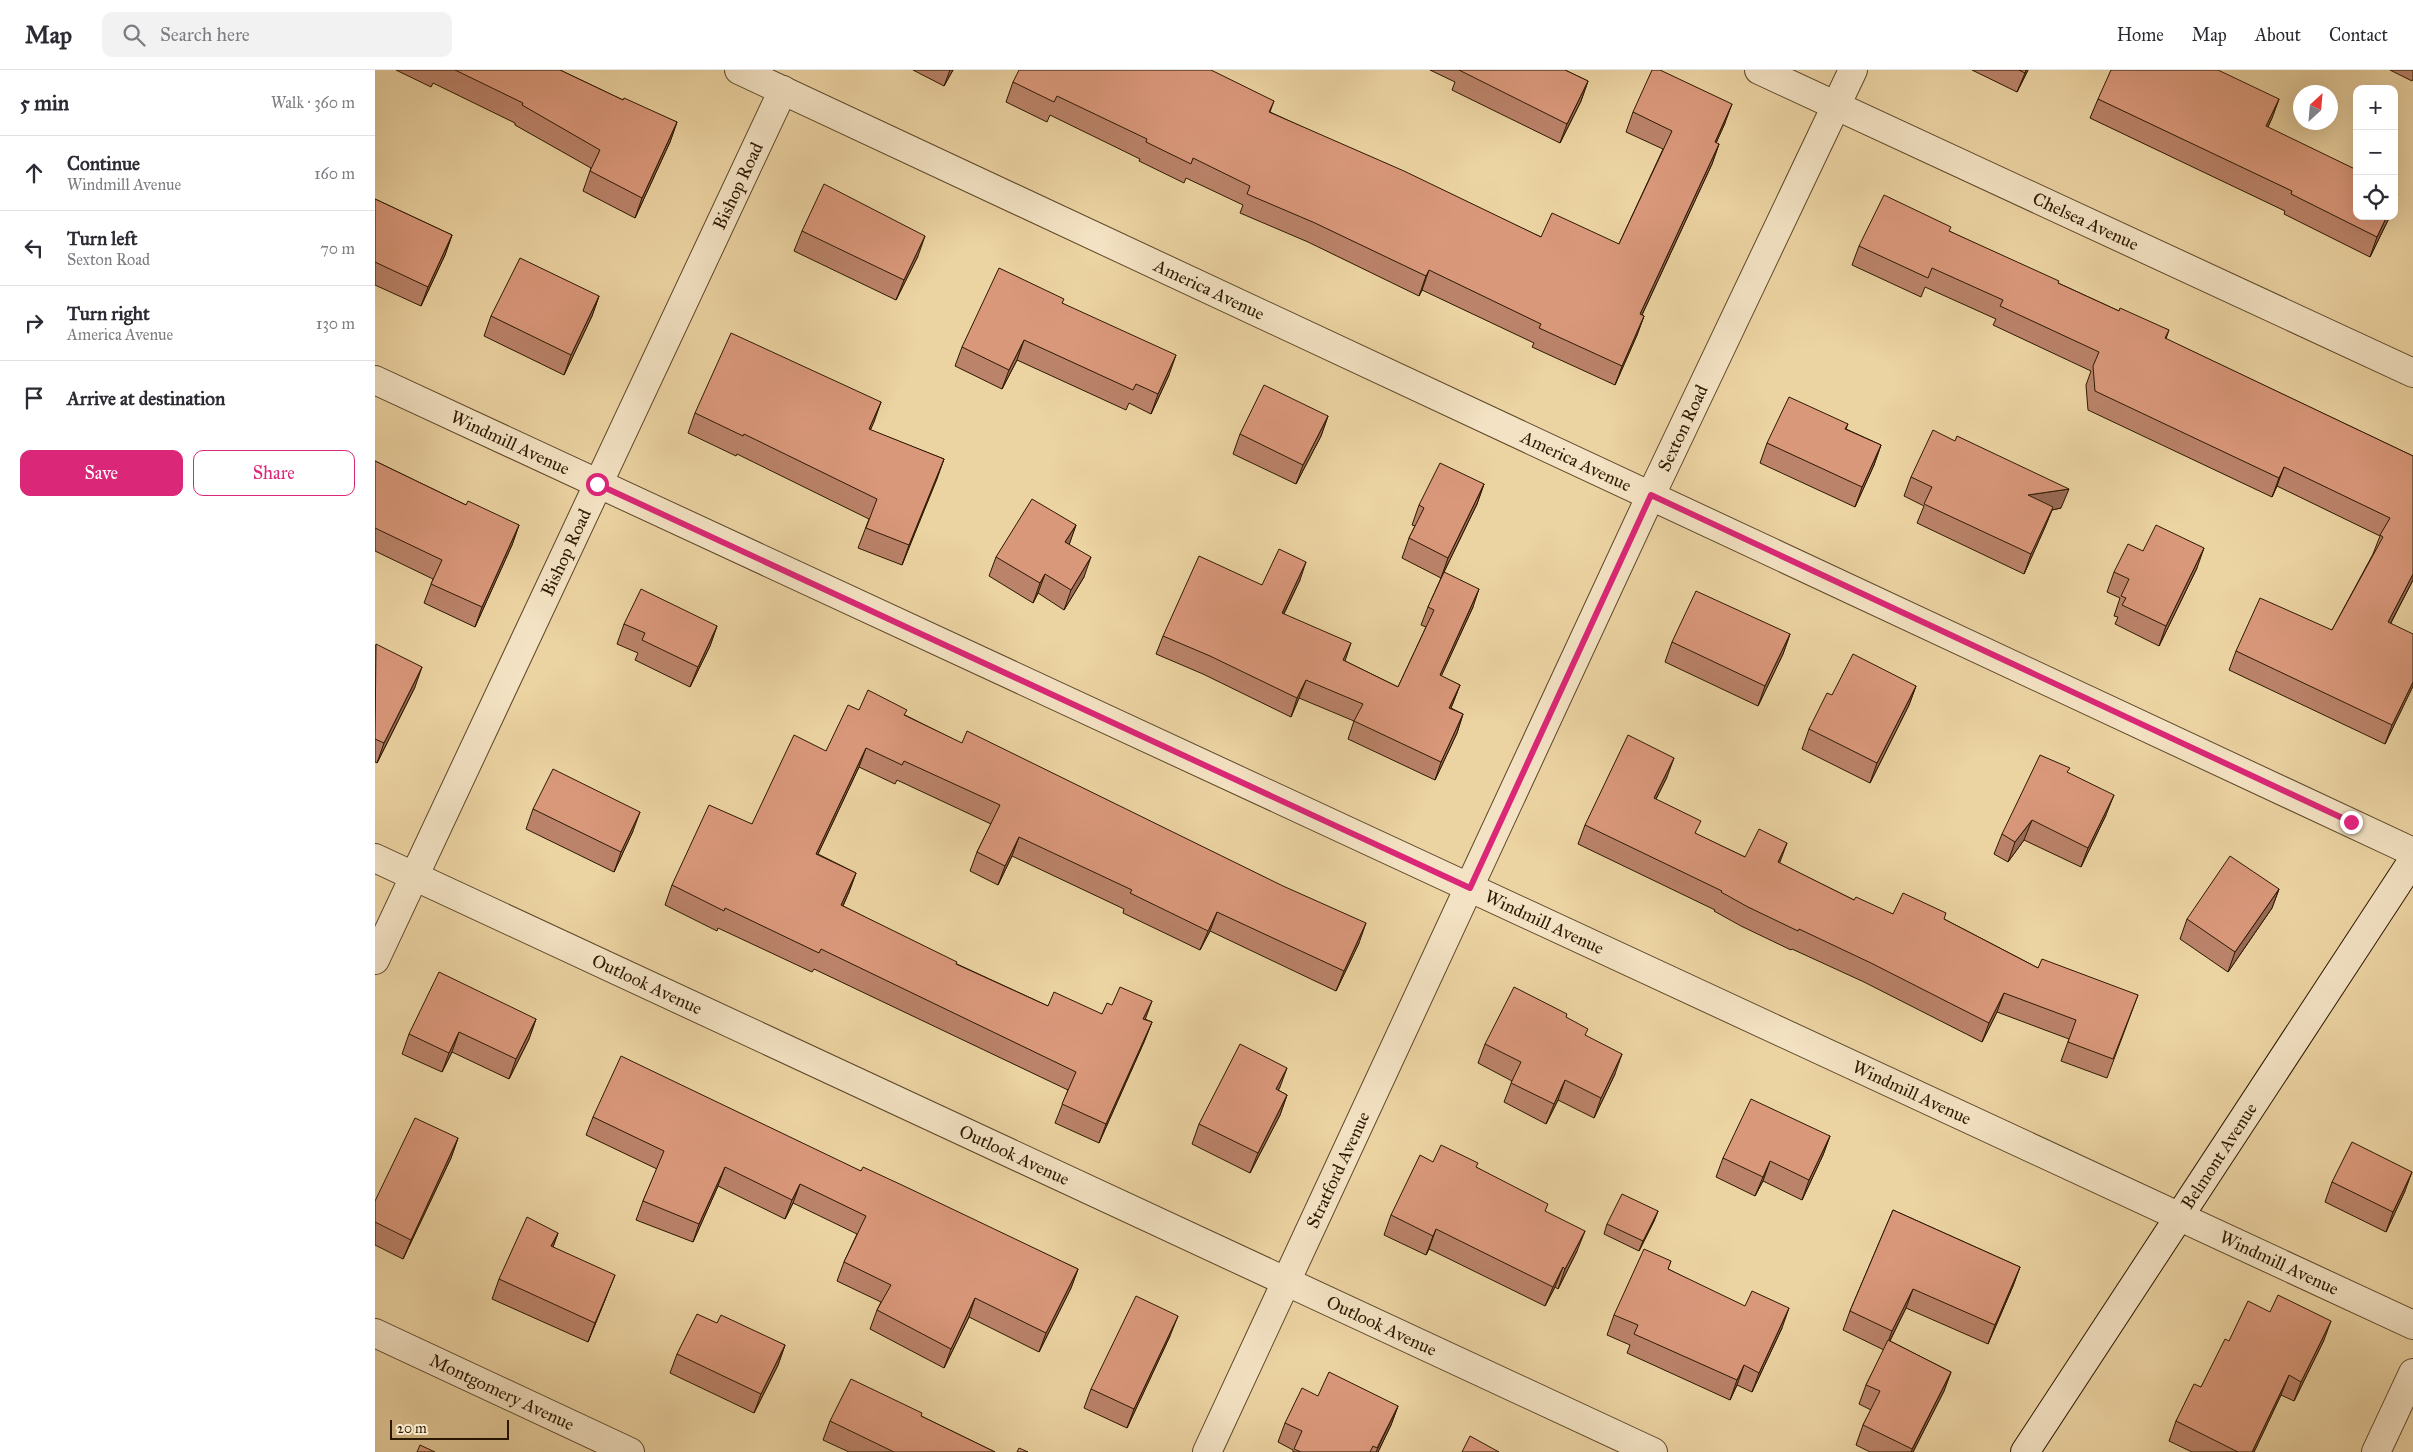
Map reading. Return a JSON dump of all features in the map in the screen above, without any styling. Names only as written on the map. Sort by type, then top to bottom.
[{"type":"street","name":"America Avenue","points":[[739,70],[2413,852]]},
{"type":"street","name":"Chelsea Avenue","points":[[1759,70],[2413,373]]},
{"type":"street","points":[[1835,106],[1853,70]]},
{"type":"street","name":"Bishop Road","points":[[375,960],[783,90]]},
{"type":"street","name":"Sexton Road","points":[[1470,888],[1651,495],[1835,106]]},
{"type":"street","name":"Windmill Avenue","points":[[375,380],[2413,1325]]},
{"type":"street","name":"Outlook Avenue","points":[[375,858],[1653,1452]]},
{"type":"street","name":"Belmont Avenue","points":[[2025,1452],[2413,860]]},
{"type":"street","name":"Stratford Avenue","points":[[1207,1452],[1470,888]]},
{"type":"street","name":"Montgomery Avenue","points":[[375,1333],[630,1452]]},
{"type":"street","points":[[2376,1452],[2413,1373]]},
{"type":"building","points":[[455,70],[560,70],[623,100],[624,98],[677,122],[642,198],[590,171],[600,150],[522,105],[523,103]]},
{"type":"building","points":[[1019,70],[1211,70],[1274,101],[1269,112],[1404,171],[1541,237],[1552,213],[1619,244],[1672,131],[1633,112],[1652,70],[1660,70],[1732,104],[1715,142],[1719,144],[1640,314],[1644,316],[1622,366],[1539,328],[1541,324],[1429,270],[1426,276],[1315,223],[1247,194],[1250,186],[1193,158],[1191,164],[1146,142],[1147,139],[1057,96],[1054,102],[1013,82]]},
{"type":"building","points":[[1459,70],[1565,70],[1588,81],[1567,124]]},
{"type":"building","points":[[2111,70],[2218,70],[2279,99],[2266,126],[2353,168],[2353,220],[2385,220],[2377,237],[2291,194],[2292,191],[2098,99]]},
{"type":"building","points":[[824,184],[925,236],[904,280],[802,231]]},
{"type":"building","points":[[1884,195],[1951,227],[1949,231],[2059,281],[2058,283],[2119,311],[2120,308],[2169,330],[2165,338],[2413,456],[2413,574],[2388,622],[2413,634],[2413,682],[2392,725],[2236,651],[2260,598],[2332,630],[2383,537],[2380,535],[2390,518],[2284,467],[2279,478],[2095,391],[2093,366],[2099,352],[2000,306],[2003,300],[1932,268],[1928,278],[1859,246]]},
{"type":"building","points":[[375,199],[452,235],[428,287],[375,262]]},
{"type":"building","points":[[520,258],[599,296],[571,355],[491,316]]},
{"type":"building","points":[[999,268],[1064,299],[1062,303],[1176,355],[1158,394],[1136,384],[1133,390],[1024,340],[1009,370],[962,347]]},
{"type":"building","points":[[731,333],[881,402],[869,429],[944,459],[909,545],[866,528],[877,499],[744,434],[743,436],[695,413]]},
{"type":"building","points":[[1264,385],[1328,416],[1303,465],[1240,434]]},
{"type":"building","points":[[1789,397],[1848,424],[1845,429],[1881,445],[1862,487],[1767,443]]},
{"type":"building","points":[[1933,430],[1955,441],[1957,436],[2069,489],[2028,495],[2053,507],[2031,554],[1924,504],[1932,487],[1911,477]]},
{"type":"building","points":[[375,461],[466,505],[468,501],[519,525],[482,607],[431,584],[442,560],[375,528]]},
{"type":"building","points":[[1440,463],[1484,484],[1448,558],[1409,538],[1424,508],[1419,505]]},
{"type":"building","points":[[1032,499],[1076,525],[1065,542],[1091,557],[1071,590],[1045,574],[1040,583],[996,557]]},
{"type":"building","points":[[2156,525],[2204,548],[2166,626],[2122,605],[2126,598],[2121,596],[2129,579],[2114,572],[2128,544],[2143,551]]},
{"type":"building","points":[[1279,549],[1306,562],[1282,613],[1351,643],[1343,660],[1398,687],[1434,610],[1428,607],[1444,572],[1479,589],[1440,675],[1460,685],[1449,708],[1463,714],[1441,762],[1354,721],[1363,704],[1306,680],[1297,698],[1210,656],[1163,636],[1199,556],[1262,585]]},
{"type":"building","points":[[641,589],[717,626],[698,667],[642,640],[645,633],[624,624]]},
{"type":"building","points":[[1696,591],[1790,634],[1765,686],[1672,642]]},
{"type":"building","points":[[376,644],[422,667],[384,743],[375,739]]},
{"type":"building","points":[[1853,654],[1916,686],[1877,763],[1809,729],[1827,693],[1832,695]]},
{"type":"building","points":[[868,690],[907,710],[904,715],[962,743],[967,731],[1283,886],[1366,923],[1344,971],[1217,912],[1208,931],[1130,893],[1132,890],[1019,837],[1005,866],[977,852],[1000,805],[904,761],[902,765],[866,748],[816,854],[856,873],[841,905],[957,962],[956,964],[1048,1006],[1054,992],[1102,1014],[1107,1003],[1112,1005],[1120,987],[1152,1001],[1143,1019],[1152,1022],[1106,1124],[1062,1104],[1076,1072],[821,949],[819,953],[725,908],[724,911],[672,885],[709,805],[752,824],[794,735],[826,751],[848,705],[859,710]]},
{"type":"building","points":[[1628,735],[1674,758],[1654,798],[1701,821],[1695,833],[1745,857],[1759,829],[1787,843],[1778,862],[1854,900],[1856,897],[1893,914],[1903,893],[1946,913],[1944,919],[2038,968],[2042,959],[2138,995],[2113,1059],[2068,1042],[2076,1020],[2004,993],[1989,1023],[1871,963],[1748,907],[1722,891],[1585,825]]},
{"type":"building","points":[[2040,755],[2070,768],[2067,772],[2114,795],[2088,848],[2032,820],[2015,842],[2002,834]]},
{"type":"building","points":[[553,769],[640,812],[621,852],[533,809]]},
{"type":"building","points":[[2230,856],[2279,889],[2235,952],[2187,919]]},
{"type":"building","points":[[439,972],[536,1019],[516,1059],[459,1032],[449,1053],[409,1034]]},
{"type":"building","points":[[1514,987],[1567,1014],[1566,1017],[1588,1029],[1585,1035],[1622,1054],[1601,1098],[1565,1080],[1554,1104],[1511,1083],[1521,1062],[1485,1044]]},
{"type":"building","points":[[1240,1044],[1287,1068],[1276,1089],[1287,1095],[1258,1153],[1199,1124]]},
{"type":"building","points":[[621,1056],[861,1171],[863,1167],[1078,1269],[1046,1333],[975,1298],[951,1349],[877,1310],[891,1285],[844,1262],[866,1216],[800,1184],[792,1200],[725,1167],[699,1224],[643,1201],[664,1151],[593,1117]]},
{"type":"building","points":[[1751,1099],[1830,1136],[1809,1180],[1770,1161],[1763,1177],[1723,1158]]},
{"type":"building","points":[[415,1118],[458,1138],[411,1240],[375,1222],[375,1201]]},
{"type":"building","points":[[2352,1142],[2412,1172],[2393,1212],[2332,1182]]},
{"type":"building","points":[[1441,1145],[1478,1163],[1476,1167],[1548,1204],[1545,1211],[1585,1231],[1553,1287],[1436,1229],[1433,1236],[1391,1215],[1420,1155],[1433,1162]]},
{"type":"building","points":[[1622,1194],[1658,1211],[1643,1241],[1607,1224]]},
{"type":"building","points":[[1893,1210],[2020,1267],[1995,1325],[1913,1289],[1892,1331],[1850,1311]]},
{"type":"building","points":[[527,1217],[558,1233],[551,1246],[615,1275],[595,1323],[499,1279]]},
{"type":"building","points":[[1644,1249],[1671,1261],[1668,1269],[1745,1306],[1752,1291],[1789,1308],[1759,1373],[1744,1365],[1737,1380],[1634,1334],[1638,1325],[1614,1315]]},
{"type":"building","points":[[2278,1295],[2331,1321],[2301,1382],[2289,1375],[2252,1452],[2238,1452],[2176,1421],[2194,1384],[2201,1387],[2225,1339],[2229,1341],[2248,1301],[2270,1312]]},
{"type":"building","points":[[1136,1296],[1178,1316],[1134,1409],[1091,1389]]},
{"type":"building","points":[[697,1314],[717,1323],[721,1315],[785,1345],[761,1394],[677,1354]]},
{"type":"building","points":[[1888,1340],[1951,1372],[1912,1449],[1863,1425],[1880,1391],[1866,1385]]},
{"type":"building","points":[[1329,1372],[1398,1406],[1377,1448],[1373,1446],[1370,1452],[1301,1452],[1294,1449],[1302,1431],[1285,1423],[1302,1388],[1318,1396]]},
{"type":"building","points":[[851,1379],[922,1413],[921,1416],[995,1452],[894,1452],[830,1421]]},
{"type":"building","points":[[1470,1436],[1499,1452],[1462,1452]]},
{"type":"building","points":[[420,1445],[435,1452],[417,1452]]},
{"type":"building","points":[[1019,1448],[1028,1452],[1017,1452]]},
{"type":"route","points":[[597,484],[1470,888],[1651,495],[2351,822]]}]
